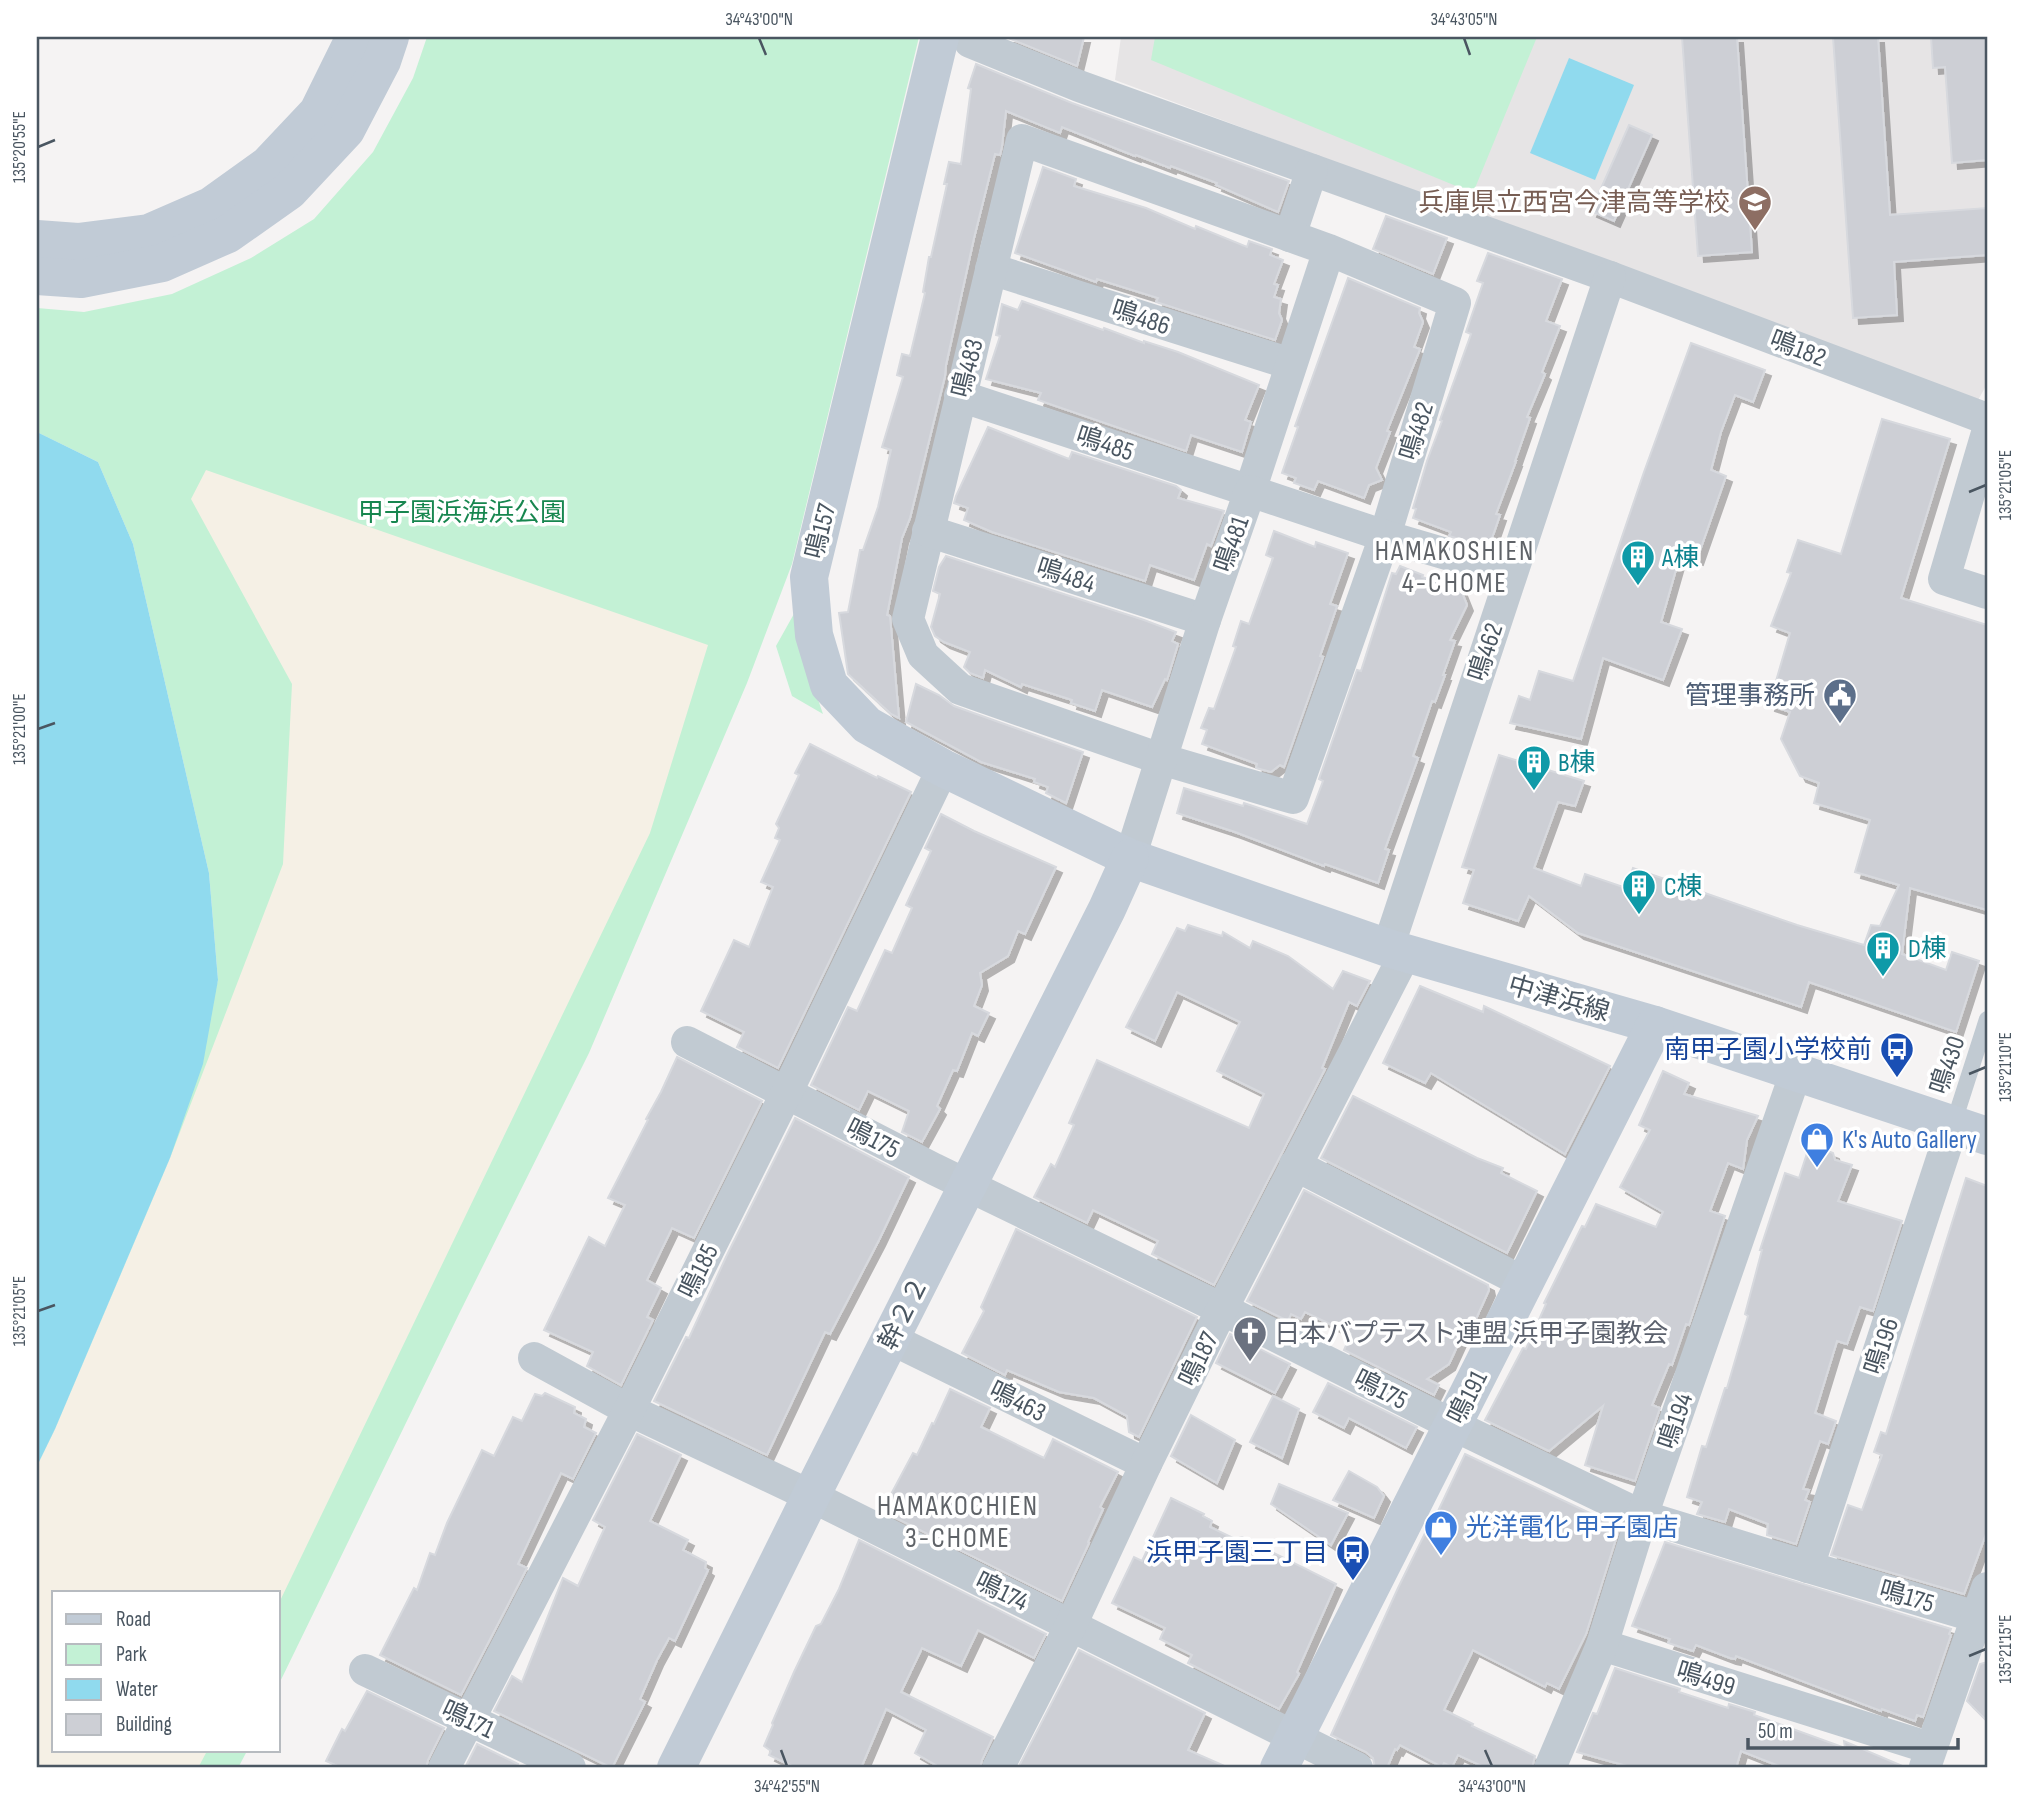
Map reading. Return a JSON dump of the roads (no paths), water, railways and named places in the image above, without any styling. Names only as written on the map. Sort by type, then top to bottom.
[{"type":"street","points":[[37,239],[78,242],[149,233],[211,206],[268,164],[318,112],[355,37]]},
{"type":"street","points":[[37,276],[81,279],[162,263],[228,234],[289,191],[346,130],[382,61],[390,37]]},
{"type":"street","name":"鳴182","points":[[955,39],[1609,277],[1987,419]]},
{"type":"street","name":"鳴157","points":[[955,39],[809,577],[814,635],[829,685],[867,725],[943,768],[1130,858]]},
{"type":"street","name":"鳴483","points":[[1161,759],[960,689],[923,655],[908,620],[1022,140],[1329,250]]},
{"type":"street","points":[[1290,236],[1312,170]]},
{"type":"street","points":[[1250,491],[1329,250]]},
{"type":"street","name":"鳴482","points":[[1161,759],[1293,798],[1385,536],[1455,303],[1329,250]]},
{"type":"street","name":"鳴486","points":[[991,269],[1291,365]]},
{"type":"street","name":"鳴462","points":[[1396,951],[1511,573],[1609,277]]},
{"type":"street","name":"鳴485","points":[[960,396],[1250,491]]},
{"type":"street","points":[[1987,433],[1944,579],[1987,593]]},
{"type":"street","name":"鳴481","points":[[1130,858],[1205,620],[1250,491],[1385,536],[1511,573]]},
{"type":"street","name":"鳴484","points":[[928,531],[1205,620]]},
{"type":"street","name":"鳴185","points":[[444,1768],[629,1410],[786,1094],[943,768]]},
{"type":"street","name":"中津浜線","points":[[1130,858],[1396,951],[1655,1025],[1970,1130]]},
{"type":"street","name":"幹２２","points":[[676,1768],[1107,909],[1130,858]]},
{"type":"street","name":"鳴187","points":[[998,1768],[1071,1625],[1146,1464],[1223,1309],[1343,1075],[1396,951]]},
{"type":"street","name":"鳴191","points":[[1287,1753],[1655,1025]]},
{"type":"street","name":"鳴175","points":[[687,1042],[934,1169],[1642,1516],[1808,1567],[1984,1608]]},
{"type":"street","name":"鳴194","points":[[1552,1768],[1602,1645],[1642,1516],[1796,1072]]},
{"type":"street","name":"鳴196","points":[[1808,1567],[1970,1130]]},
{"type":"street","points":[[1295,1165],[1525,1283]]},
{"type":"street","name":"鳴463","points":[[891,1339],[1146,1464]]},
{"type":"street","name":"鳴174","points":[[534,1358],[629,1410],[811,1496],[1071,1625],[1287,1753],[1357,1768]]},
{"type":"street","points":[[1927,1758],[1984,1608]]},
{"type":"street","name":"鳴499","points":[[1602,1645],[1927,1758]]},
{"type":"street","name":"鳴171","points":[[365,1670],[570,1768]]},
{"type":"lane","name":"鳴430","points":[[1970,1130],[1987,1019]]},
{"type":"water","points":[[1569,58],[1634,85],[1595,180],[1530,153]]},
{"type":"water","points":[[37,432],[98,462],[133,544],[209,873],[218,980],[203,1064],[170,1158],[37,1466]]},
{"type":"place","name":"兵庫県立西宮今津高等学校","points":[[1755,232]]},
{"type":"place","name":"A棟","points":[[1638,587]]},
{"type":"place","name":"管理事務所","points":[[1840,725]]},
{"type":"place","name":"B棟","points":[[1534,792]]},
{"type":"place","name":"C棟","points":[[1639,916]]},
{"type":"place","name":"D棟","points":[[1883,978]]},
{"type":"place","name":"南甲子園小学校前","points":[[1897,1079]]},
{"type":"place","name":"K's Auto Gallery","points":[[1817,1169]]},
{"type":"place","name":"日本バプテスト連盟 浜甲子園教会","points":[[1250,1363]]},
{"type":"place","name":"光洋電化 甲子園店","points":[[1441,1557]]},
{"type":"place","name":"浜甲子園三丁目","points":[[1353,1582]]},
{"type":"district","name":"HAMAKOSHIEN 4-CHOME","points":[[1455,566]]},
{"type":"district","name":"HAMAKOCHIEN 3-CHOME","points":[[958,1521]]},
{"type":"park label","name":"甲子園浜海浜公園","points":[[462,512]]}]
